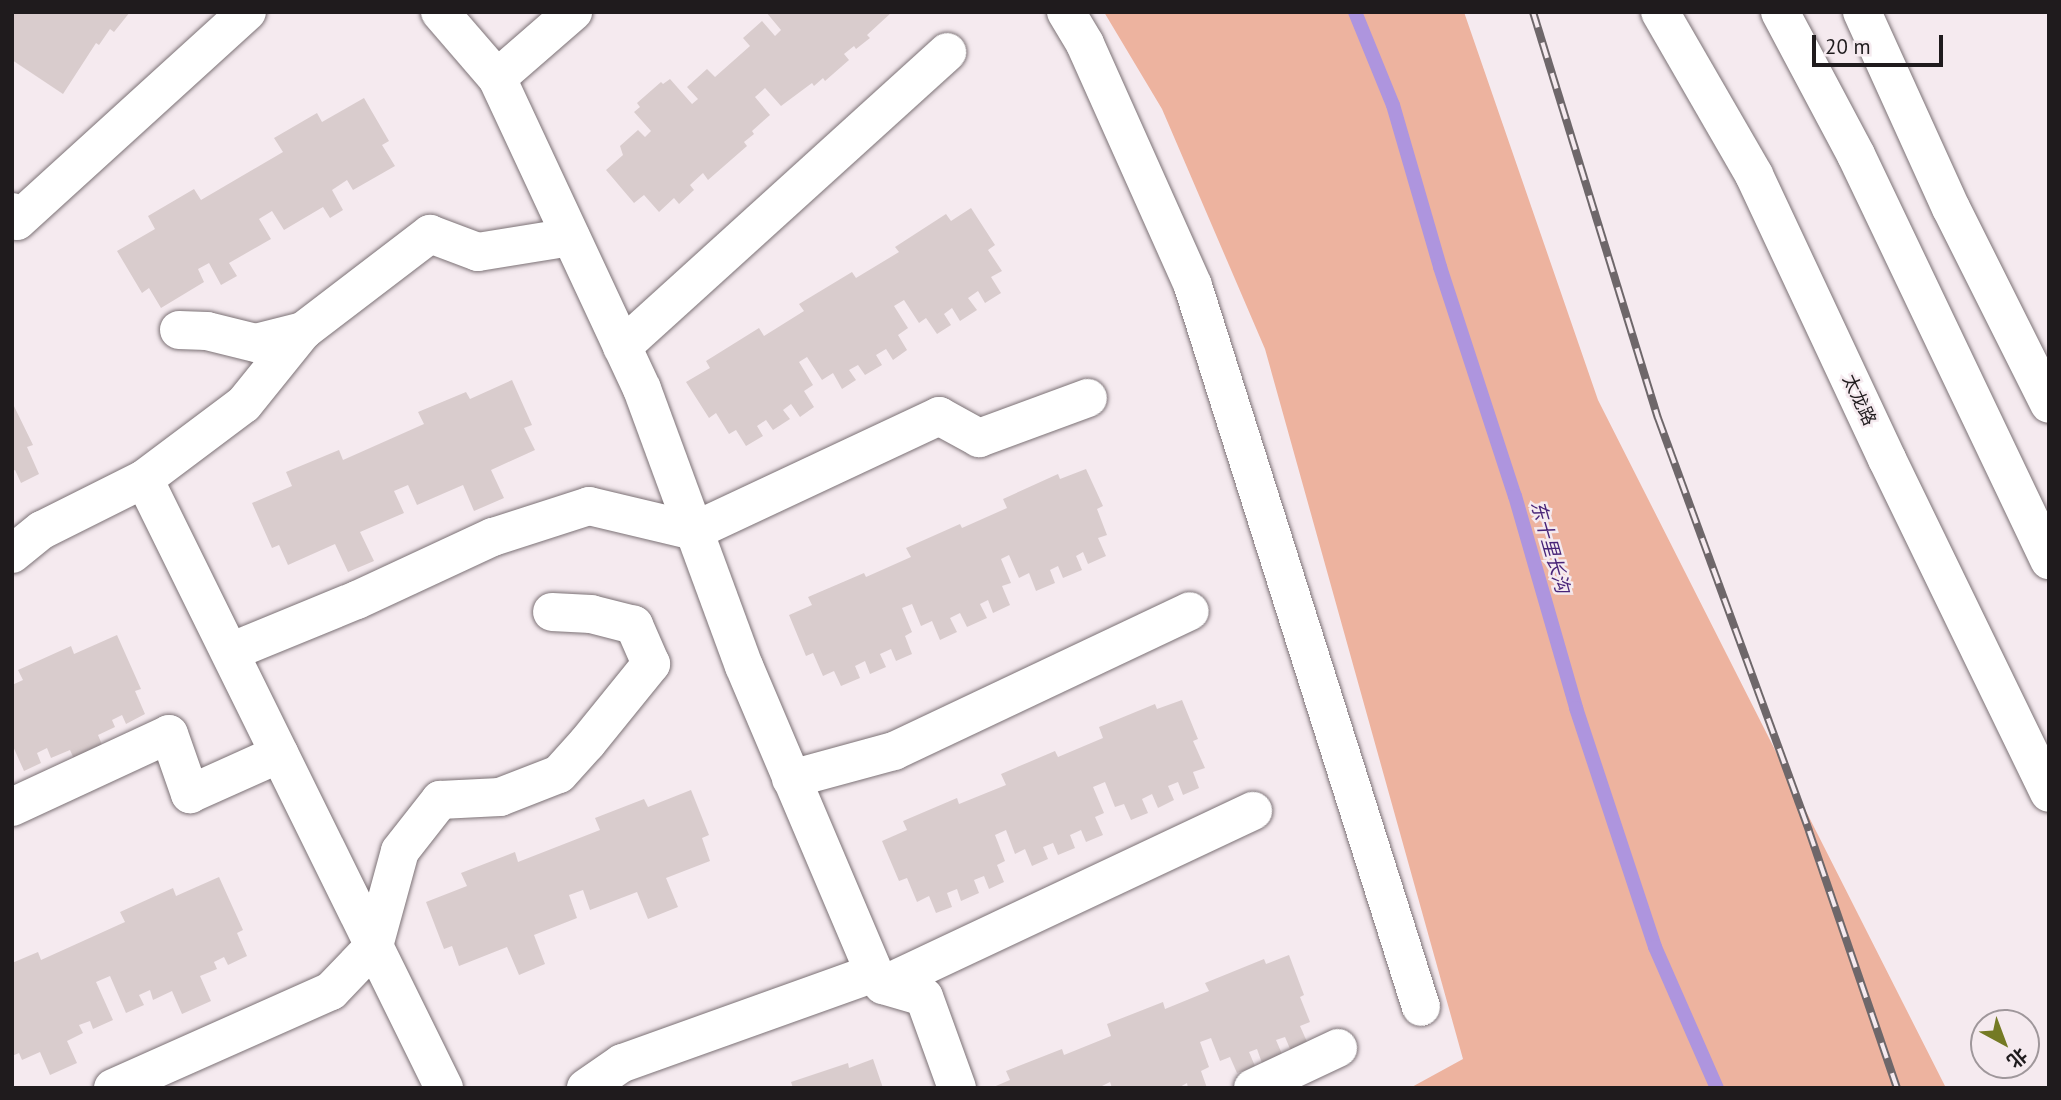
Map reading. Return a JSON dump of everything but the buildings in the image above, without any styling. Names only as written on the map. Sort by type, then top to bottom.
[{"type":"street","points":[[12,212],[17,221],[247,12]]},
{"type":"street","points":[[440,12],[496,78],[642,389],[744,666],[874,973],[622,1063],[586,1088]]},
{"type":"street","points":[[496,78],[573,12]]},
{"type":"street","points":[[1066,12],[1085,44],[1194,286],[1421,1007]]},
{"type":"street","name":"太龙路","points":[[1660,12],[1754,174],[1887,459],[2049,793]]},
{"type":"street","points":[[1780,12],[1856,155],[2049,560]]},
{"type":"street","points":[[1862,12],[1951,208],[2049,404]]},
{"type":"street","points":[[622,347],[947,52]]},
{"type":"street","points":[[12,554],[43,530],[144,479],[244,404],[303,331],[430,234],[478,252],[571,237]]},
{"type":"street","points":[[179,330],[207,331],[256,343],[303,331]]},
{"type":"street","points":[[229,652],[357,600],[493,537],[589,506],[694,531],[939,416],[979,438],[1088,398]]},
{"type":"street","points":[[144,479],[444,1088]]},
{"type":"street","points":[[792,779],[894,751],[1190,611]]},
{"type":"street","points":[[113,1088],[331,991],[374,946],[400,851],[440,800],[500,797],[559,774],[651,664],[634,625],[591,614],[552,612]]},
{"type":"street","points":[[12,807],[169,734],[190,794],[279,754]]},
{"type":"street","points":[[957,1088],[924,997],[883,985],[1252,811]]},
{"type":"street","points":[[1253,1088],[1338,1048]]},
{"type":"shaded area","points":[[1104,12],[1464,12],[1598,400],[1946,1088],[1410,1088],[1463,1059],[1265,349],[1162,109]]},
{"type":"waterway","name":"东十里长沟","points":[[1355,12],[1393,105],[1440,267],[1515,496],[1576,708],[1655,947],[1717,1088]]},
{"type":"railway","points":[[1533,12],[1658,418],[1809,831],[1897,1088]]}]
